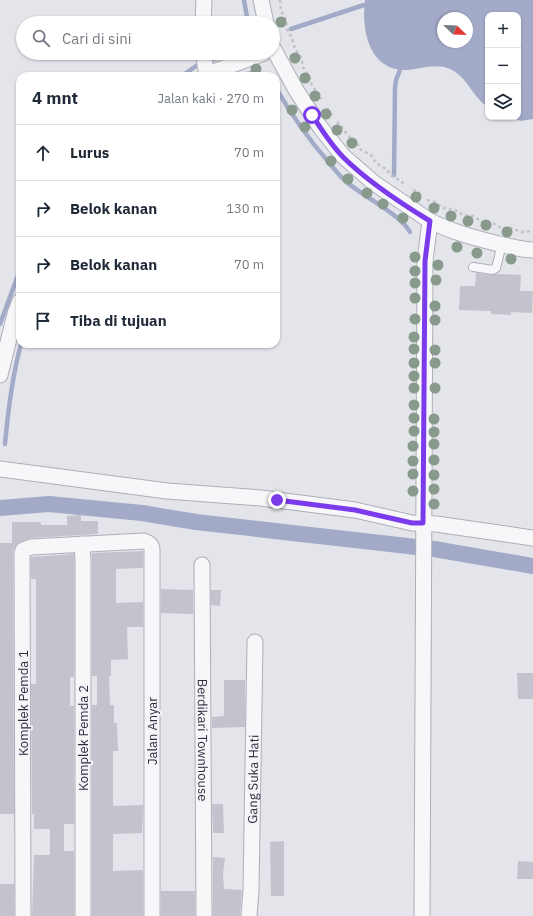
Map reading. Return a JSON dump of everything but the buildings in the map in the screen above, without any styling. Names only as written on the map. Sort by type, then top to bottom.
[{"type":"street","points":[[203,16],[204,0]]},
{"type":"street","points":[[261,0],[264,16]]},
{"type":"street","points":[[204,60],[206,72]]},
{"type":"street","points":[[214,72],[245,60]]},
{"type":"street","points":[[279,60],[296,90],[320,127],[343,156],[374,183],[430,221],[445,228],[522,250],[533,250]]},
{"type":"street","points":[[422,916],[425,261],[430,221]]},
{"type":"street","points":[[0,375],[16,311]]},
{"type":"street","points":[[0,469],[167,491],[262,498],[355,510],[423,526],[436,524],[533,538]]},
{"type":"street","name":"Jalan Anyar","points":[[82,544],[144,541],[152,546],[152,916]]},
{"type":"street","name":"Komplek Pemda 2","points":[[82,544],[84,916]]},
{"type":"street","name":"Komplek Pemda 1","points":[[24,916],[22,553],[23,550],[31,546],[82,544]]},
{"type":"street","name":"Berdikari Townhouse","points":[[202,565],[204,916]]},
{"type":"street","name":"Gang Suka Hati","points":[[249,916],[251,883],[255,642]]},
{"type":"lane","points":[[473,267],[492,270],[496,268],[502,244]]},
{"type":"path","points":[[280,0],[281,11],[286,20],[287,29],[303,67],[309,76],[312,86],[319,94],[323,104],[330,111],[334,120],[342,126],[348,136],[356,141],[362,150],[371,155],[376,163],[386,169],[392,176],[402,181],[408,188],[418,192],[425,199],[435,202],[443,208],[455,210],[463,215],[472,216],[482,222],[491,222],[501,228],[511,228],[521,232],[533,231]]},
{"type":"water","points":[[365,0],[533,0],[533,119],[521,121],[517,120],[521,120],[521,12],[485,12],[485,105],[466,82],[450,69],[434,66],[408,70],[395,69],[384,64],[376,57],[370,47],[365,24]]},
{"type":"waterway","points":[[244,0],[247,16]]},
{"type":"waterway","points":[[291,29],[364,5]]},
{"type":"waterway","points":[[188,72],[201,64]]},
{"type":"waterway","points":[[394,175],[395,88],[400,70]]},
{"type":"waterway","points":[[280,95],[316,147],[341,177],[399,219],[410,232]]},
{"type":"waterway","points":[[0,324],[16,281]]},
{"type":"waterway","points":[[5,444],[11,394],[20,348]]},
{"type":"waterway","points":[[0,508],[49,504],[142,513],[196,522],[434,549],[533,566]]},
{"type":"route","points":[[277,500],[355,510],[412,523],[423,523],[425,261],[430,221],[374,183],[343,156],[312,115]]}]
